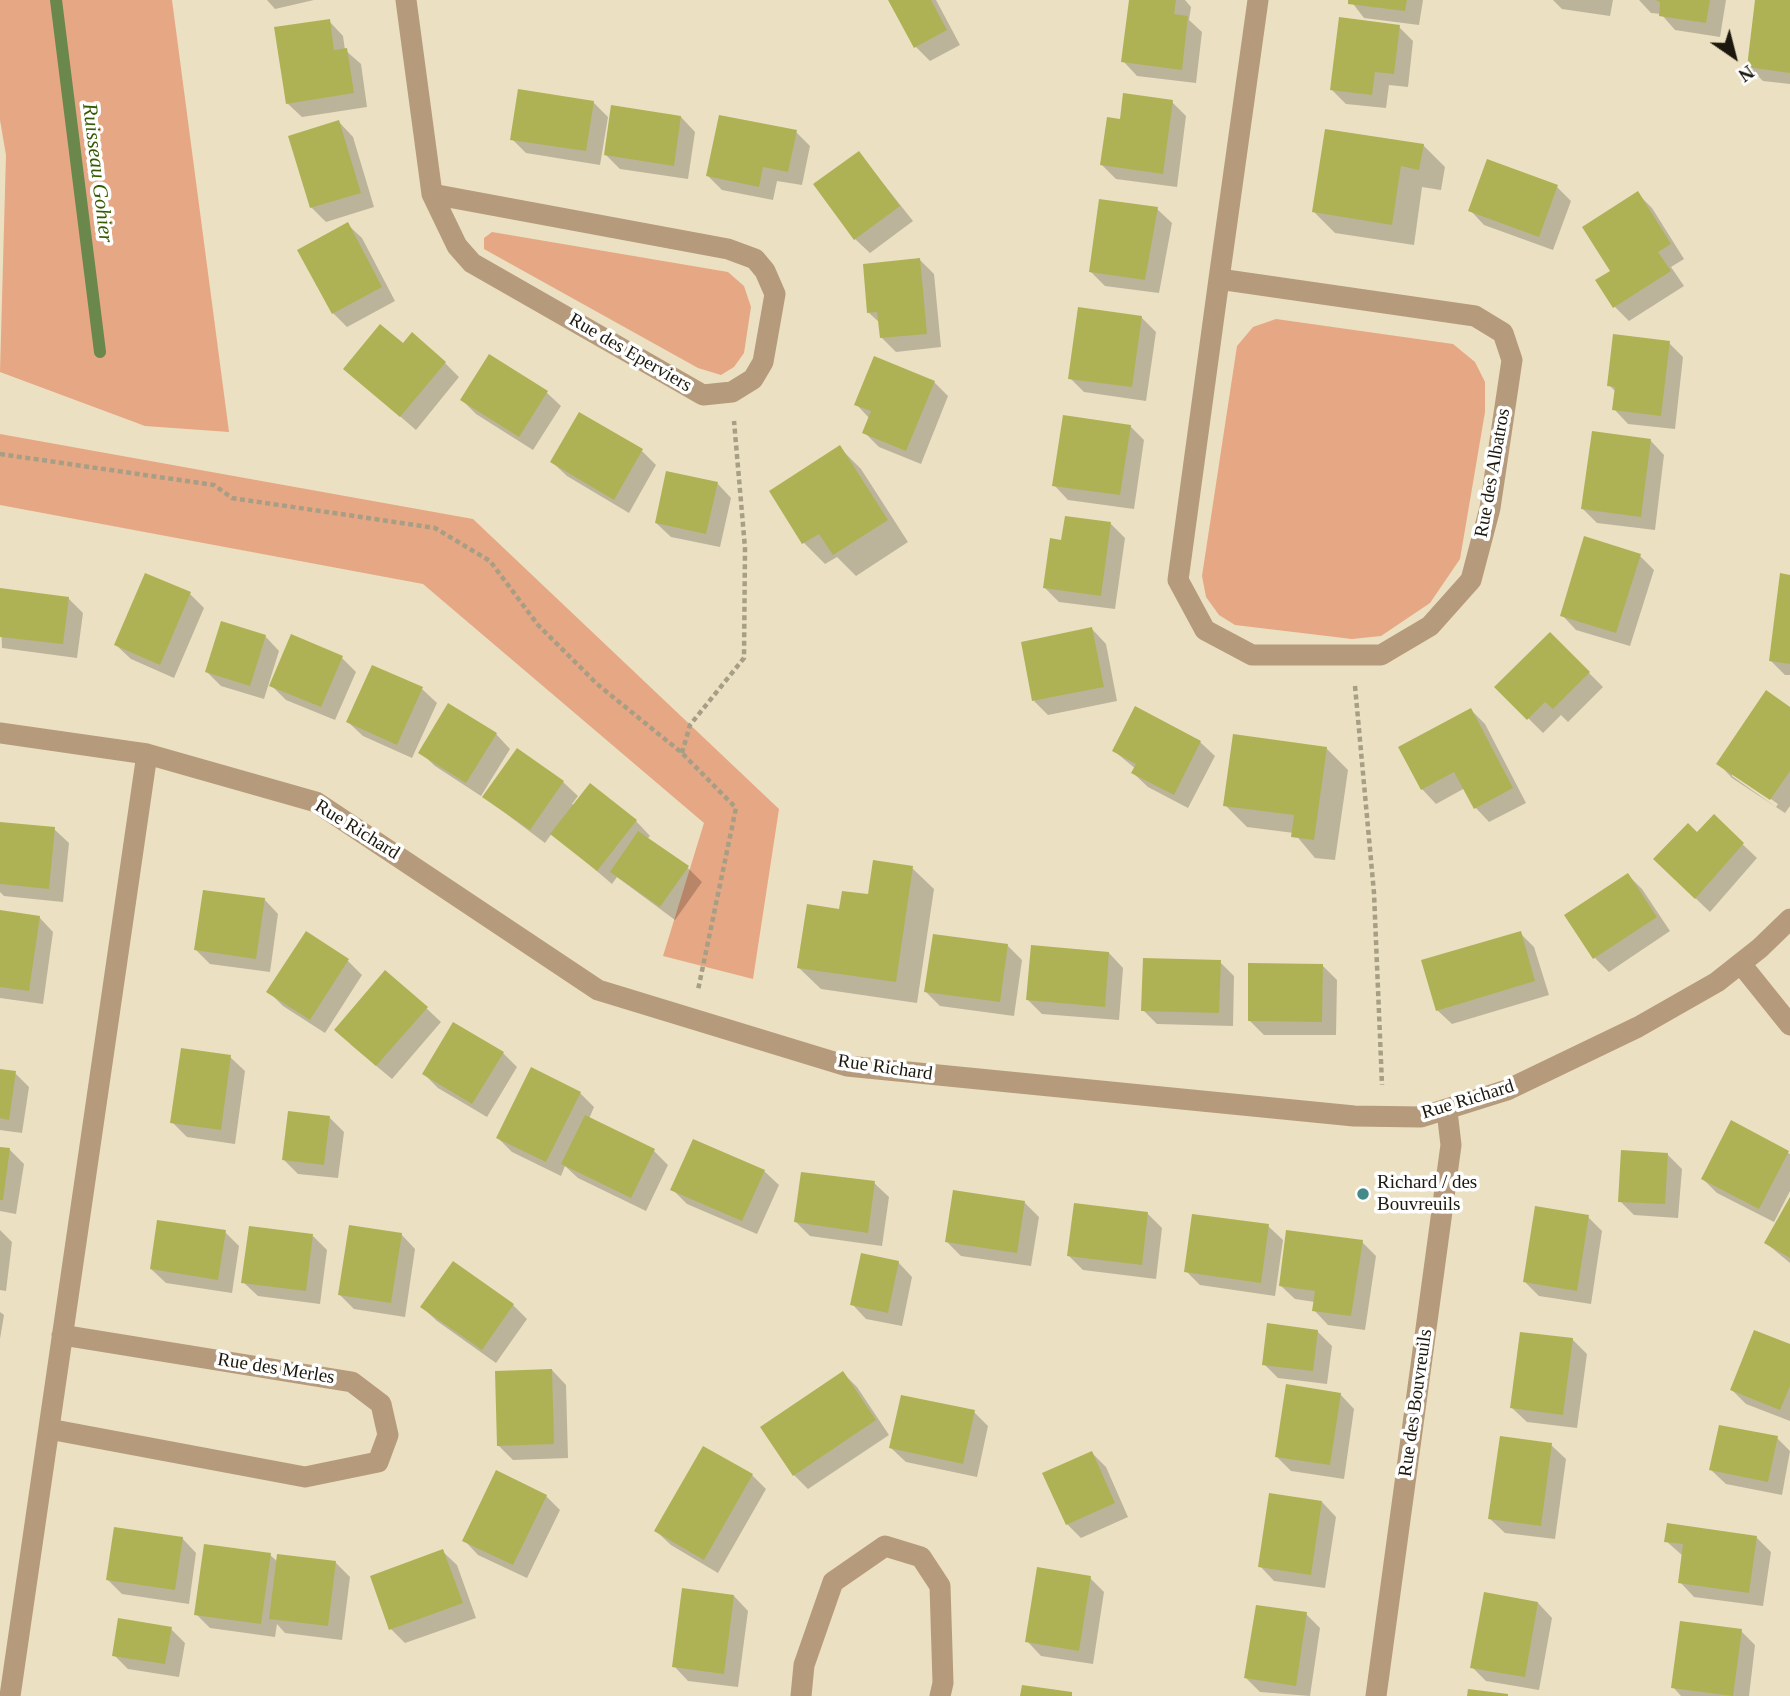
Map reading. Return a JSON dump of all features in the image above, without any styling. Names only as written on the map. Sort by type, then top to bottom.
[{"type":"street","name":"Rue des Eperviers","points":[[406,0],[432,194],[457,246],[472,263],[703,394],[732,392]]},
{"type":"street","name":"Rue des Albatros","points":[[1219,279],[1475,316],[1503,333],[1512,359],[1490,508],[1471,580],[1430,625],[1381,654],[1252,655],[1205,630],[1178,580],[1219,279],[1258,0]]},
{"type":"street","points":[[432,194],[728,249],[755,259],[765,271],[775,294],[763,362],[753,379],[732,392]]},
{"type":"street","name":"Rue Richard","points":[[0,733],[147,754],[316,802],[598,989],[847,1066],[1383,1118],[1421,1116],[1447,1111],[1517,1086],[1602,1046],[1689,1000],[1741,964],[1790,919]]},
{"type":"street","points":[[10,1696],[147,754]]},
{"type":"street","points":[[1741,964],[1790,1025]]},
{"type":"street","name":"Rue des Bouvreuils","points":[[1376,1696],[1451,1145],[1447,1111]]},
{"type":"street","name":"Rue des Merles","points":[[49,1429],[305,1477],[379,1462],[388,1435],[381,1404],[352,1382],[62,1335]]},
{"type":"street","points":[[801,1696],[804,1665],[833,1582],[885,1546],[921,1557],[940,1586],[943,1683],[940,1696]]},
{"type":"path","points":[[681,753],[690,725],[744,658],[745,548],[732,392]]},
{"type":"path","points":[[0,454],[214,485],[232,498],[435,528],[490,561],[548,635],[597,684],[681,753],[736,808],[692,1018]]},
{"type":"path","points":[[1352,654],[1374,893],[1383,1118]]},
{"type":"shaded area","points":[[0,0],[172,0],[229,432],[145,426],[0,372],[6,155],[0,120]]},
{"type":"shaded area","points":[[492,232],[728,272],[744,286],[751,307],[744,353],[734,367],[721,375],[698,368],[484,249],[484,238]]},
{"type":"shaded area","points":[[1276,319],[1453,344],[1475,362],[1485,382],[1485,412],[1460,559],[1430,603],[1381,636],[1352,639],[1235,625],[1219,615],[1206,597],[1202,576],[1237,346],[1253,327]]},
{"type":"shaded area","points":[[0,434],[473,519],[779,809],[753,979],[663,956],[704,823],[423,584],[0,505]]},
{"type":"building","points":[[888,0],[931,0],[947,30],[914,48]]},
{"type":"building","points":[[1129,0],[1176,0],[1174,14],[1188,16],[1182,70],[1121,62]]},
{"type":"building","points":[[1348,0],[1407,0],[1405,11],[1348,4]]},
{"type":"building","points":[[1655,0],[1710,0],[1706,23],[1659,16],[1660,2]]},
{"type":"building","points":[[1755,0],[1790,0],[1790,73],[1747,67]]},
{"type":"building","points":[[1339,17],[1400,25],[1394,74],[1375,72],[1372,95],[1330,90]]},
{"type":"building","points":[[330,19],[334,50],[347,48],[354,93],[286,104],[274,27]]},
{"type":"building","points":[[518,89],[594,101],[586,151],[510,140]]},
{"type":"building","points":[[1123,93],[1173,100],[1163,174],[1100,165],[1107,117],[1120,119]]},
{"type":"building","points":[[611,105],[681,116],[674,166],[604,155]]},
{"type":"building","points":[[719,115],[797,130],[788,172],[763,167],[759,187],[706,176]]},
{"type":"building","points":[[339,120],[361,193],[310,208],[288,136]]},
{"type":"building","points":[[1325,129],[1424,144],[1419,170],[1401,166],[1392,225],[1312,212]]},
{"type":"building","points":[[859,151],[900,206],[854,240],[813,184]]},
{"type":"building","points":[[1487,159],[1558,185],[1539,237],[1468,211]]},
{"type":"building","points":[[1638,191],[1671,244],[1658,252],[1671,271],[1613,308],[1595,280],[1610,271],[1582,227]]},
{"type":"building","points":[[1099,199],[1158,207],[1145,280],[1089,272]]},
{"type":"building","points":[[348,222],[382,287],[332,314],[297,250]]},
{"type":"building","points":[[920,258],[927,334],[880,338],[877,312],[867,313],[863,264]]},
{"type":"building","points":[[1078,307],[1142,316],[1132,387],[1068,379]]},
{"type":"building","points":[[380,324],[403,343],[412,332],[446,362],[400,417],[343,369]]},
{"type":"building","points":[[1613,334],[1670,341],[1661,416],[1612,410],[1615,387],[1607,386]]},
{"type":"building","points":[[489,354],[548,391],[519,437],[460,400]]},
{"type":"building","points":[[874,356],[935,381],[906,451],[862,433],[871,411],[854,405]]},
{"type":"building","points":[[579,412],[643,449],[614,500],[550,462]]},
{"type":"building","points":[[1063,415],[1131,425],[1120,495],[1052,486]]},
{"type":"building","points":[[1592,431],[1651,439],[1641,517],[1581,509]]},
{"type":"building","points":[[840,445],[888,520],[833,555],[819,534],[802,544],[769,491]]},
{"type":"building","points":[[666,471],[718,482],[706,534],[655,523]]},
{"type":"building","points":[[1065,516],[1111,522],[1101,596],[1043,588],[1050,538],[1061,540]]},
{"type":"building","points":[[1584,536],[1641,554],[1616,633],[1560,616]]},
{"type":"building","points":[[145,573],[191,592],[160,665],[114,645]]},
{"type":"building","points":[[1780,573],[1790,575],[1790,664],[1769,661]]},
{"type":"building","points":[[0,588],[69,597],[63,644],[0,637]]},
{"type":"building","points":[[221,621],[266,635],[250,686],[205,672]]},
{"type":"building","points":[[1092,627],[1104,687],[1032,701],[1021,642]]},
{"type":"building","points":[[1550,632],[1590,672],[1553,709],[1545,702],[1527,720],[1494,687]]},
{"type":"building","points":[[291,634],[343,656],[321,707],[269,686]]},
{"type":"building","points":[[372,665],[423,687],[397,745],[346,722]]},
{"type":"building","points":[[1766,690],[1790,707],[1790,771],[1770,800],[1716,764]]},
{"type":"building","points":[[448,703],[497,733],[466,783],[418,753]]},
{"type":"building","points":[[1135,706],[1201,741],[1174,795],[1131,773],[1136,764],[1112,751]]},
{"type":"building","points":[[1471,708],[1513,788],[1474,809],[1454,772],[1421,790],[1398,747]]},
{"type":"building","points":[[1233,734],[1327,747],[1314,840],[1291,837],[1294,815],[1223,806]]},
{"type":"building","points":[[517,748],[564,781],[530,830],[482,797]]},
{"type":"building","points":[[590,783],[637,820],[597,871],[550,834]]},
{"type":"building","points":[[1714,814],[1744,843],[1695,899],[1653,859],[1688,823],[1697,832]]},
{"type":"building","points":[[0,822],[55,827],[49,889],[0,884]]},
{"type":"building","points":[[638,831],[689,866],[660,907],[610,872]]},
{"type":"building","points":[[873,860],[913,866],[896,982],[797,968],[807,904],[839,909],[842,891],[868,894]]},
{"type":"building","points":[[1628,873],[1657,917],[1593,959],[1564,915]]},
{"type":"building","points":[[203,890],[265,898],[256,959],[194,950]]},
{"type":"building","points":[[0,910],[40,916],[29,991],[0,987]]},
{"type":"building","points":[[306,931],[349,959],[310,1020],[266,992]]},
{"type":"building","points":[[1521,931],[1535,981],[1436,1011],[1421,960]]},
{"type":"building","points":[[933,934],[1008,944],[1000,1002],[924,992]]},
{"type":"building","points":[[1031,945],[1109,952],[1105,1007],[1026,1000]]},
{"type":"building","points":[[1143,958],[1221,960],[1219,1013],[1141,1011]]},
{"type":"building","points":[[1248,963],[1323,964],[1322,1022],[1248,1021]]},
{"type":"building","points":[[385,970],[428,1007],[376,1066],[334,1030]]},
{"type":"building","points":[[453,1022],[504,1052],[472,1104],[422,1074]]},
{"type":"building","points":[[181,1048],[231,1055],[221,1130],[170,1123]]},
{"type":"building","points":[[531,1067],[581,1092],[546,1162],[496,1138]]},
{"type":"building","points":[[0,1069],[16,1071],[9,1120],[0,1118]]},
{"type":"building","points":[[288,1111],[330,1116],[324,1165],[282,1160]]},
{"type":"building","points":[[585,1115],[655,1149],[631,1198],[561,1164]]},
{"type":"building","points":[[1731,1120],[1789,1151],[1759,1209],[1701,1179]]},
{"type":"building","points":[[693,1139],[765,1170],[742,1221],[670,1190]]},
{"type":"building","points":[[0,1147],[10,1148],[3,1200],[0,1200]]},
{"type":"building","points":[[1621,1150],[1668,1153],[1665,1204],[1618,1202]]},
{"type":"building","points":[[801,1172],[875,1181],[868,1233],[794,1222]]},
{"type":"building","points":[[953,1190],[1025,1201],[1017,1253],[945,1242]]},
{"type":"building","points":[[1790,1197],[1790,1258],[1764,1243]]},
{"type":"building","points":[[1074,1203],[1148,1212],[1142,1265],[1067,1256]]},
{"type":"building","points":[[1535,1206],[1589,1215],[1577,1291],[1523,1282]]},
{"type":"building","points":[[1192,1214],[1269,1224],[1261,1283],[1184,1272]]},
{"type":"building","points":[[157,1220],[226,1230],[218,1280],[150,1269]]},
{"type":"building","points":[[349,1225],[402,1233],[391,1303],[338,1295]]},
{"type":"building","points":[[249,1226],[313,1234],[306,1291],[241,1283]]},
{"type":"building","points":[[1286,1230],[1363,1240],[1351,1316],[1312,1311],[1315,1291],[1279,1286]]},
{"type":"building","points":[[861,1253],[899,1261],[888,1313],[850,1305]]},
{"type":"building","points":[[453,1261],[514,1304],[482,1350],[420,1307]]},
{"type":"building","points":[[1267,1323],[1318,1330],[1313,1371],[1262,1365]]},
{"type":"building","points":[[1754,1330],[1790,1344],[1790,1386],[1780,1410],[1730,1390]]},
{"type":"building","points":[[1520,1332],[1573,1338],[1563,1415],[1510,1408]]},
{"type":"building","points":[[552,1369],[554,1444],[497,1446],[495,1371]]},
{"type":"building","points":[[843,1371],[876,1420],[793,1476],[760,1427]]},
{"type":"building","points":[[1286,1384],[1341,1393],[1330,1465],[1275,1457]]},
{"type":"building","points":[[901,1395],[975,1410],[963,1464],[889,1448]]},
{"type":"building","points":[[1719,1425],[1778,1436],[1768,1482],[1709,1470]]},
{"type":"building","points":[[1500,1436],[1552,1443],[1541,1526],[1488,1519]]},
{"type":"building","points":[[703,1446],[753,1474],[704,1560],[654,1531]]},
{"type":"building","points":[[1092,1451],[1115,1503],[1066,1525],[1042,1473]]},
{"type":"building","points":[[496,1470],[547,1495],[513,1565],[462,1541]]},
{"type":"building","points":[[1269,1493],[1322,1501],[1311,1575],[1258,1567]]},
{"type":"building","points":[[1667,1523],[1757,1536],[1749,1593],[1678,1583],[1683,1544],[1664,1542]]},
{"type":"building","points":[[114,1527],[183,1537],[175,1590],[106,1580]]},
{"type":"building","points":[[204,1544],[271,1553],[261,1624],[194,1615]]},
{"type":"building","points":[[443,1549],[463,1603],[389,1630],[370,1576]]},
{"type":"building","points":[[277,1554],[336,1561],[328,1626],[269,1619]]},
{"type":"building","points":[[1037,1567],[1091,1576],[1079,1651],[1025,1642]]},
{"type":"building","points":[[682,1588],[734,1595],[724,1674],[672,1667]]},
{"type":"building","points":[[1484,1592],[1538,1602],[1525,1677],[1470,1668]]},
{"type":"building","points":[[1256,1605],[1307,1612],[1296,1686],[1244,1678]]},
{"type":"building","points":[[118,1618],[172,1627],[165,1664],[112,1656]]},
{"type":"building","points":[[1680,1621],[1742,1629],[1733,1696],[1671,1688]]},
{"type":"building","points":[[1022,1685],[1072,1692],[1072,1696],[1020,1696]]},
{"type":"building","points":[[1468,1689],[1508,1694],[1508,1696],[1467,1696]]},
{"type":"waterway","name":"Ruisseau Gohier","points":[[56,0],[100,352]]},
{"type":"place","name":"Richard / des Bouvreuils","points":[[1363,1194]]}]
